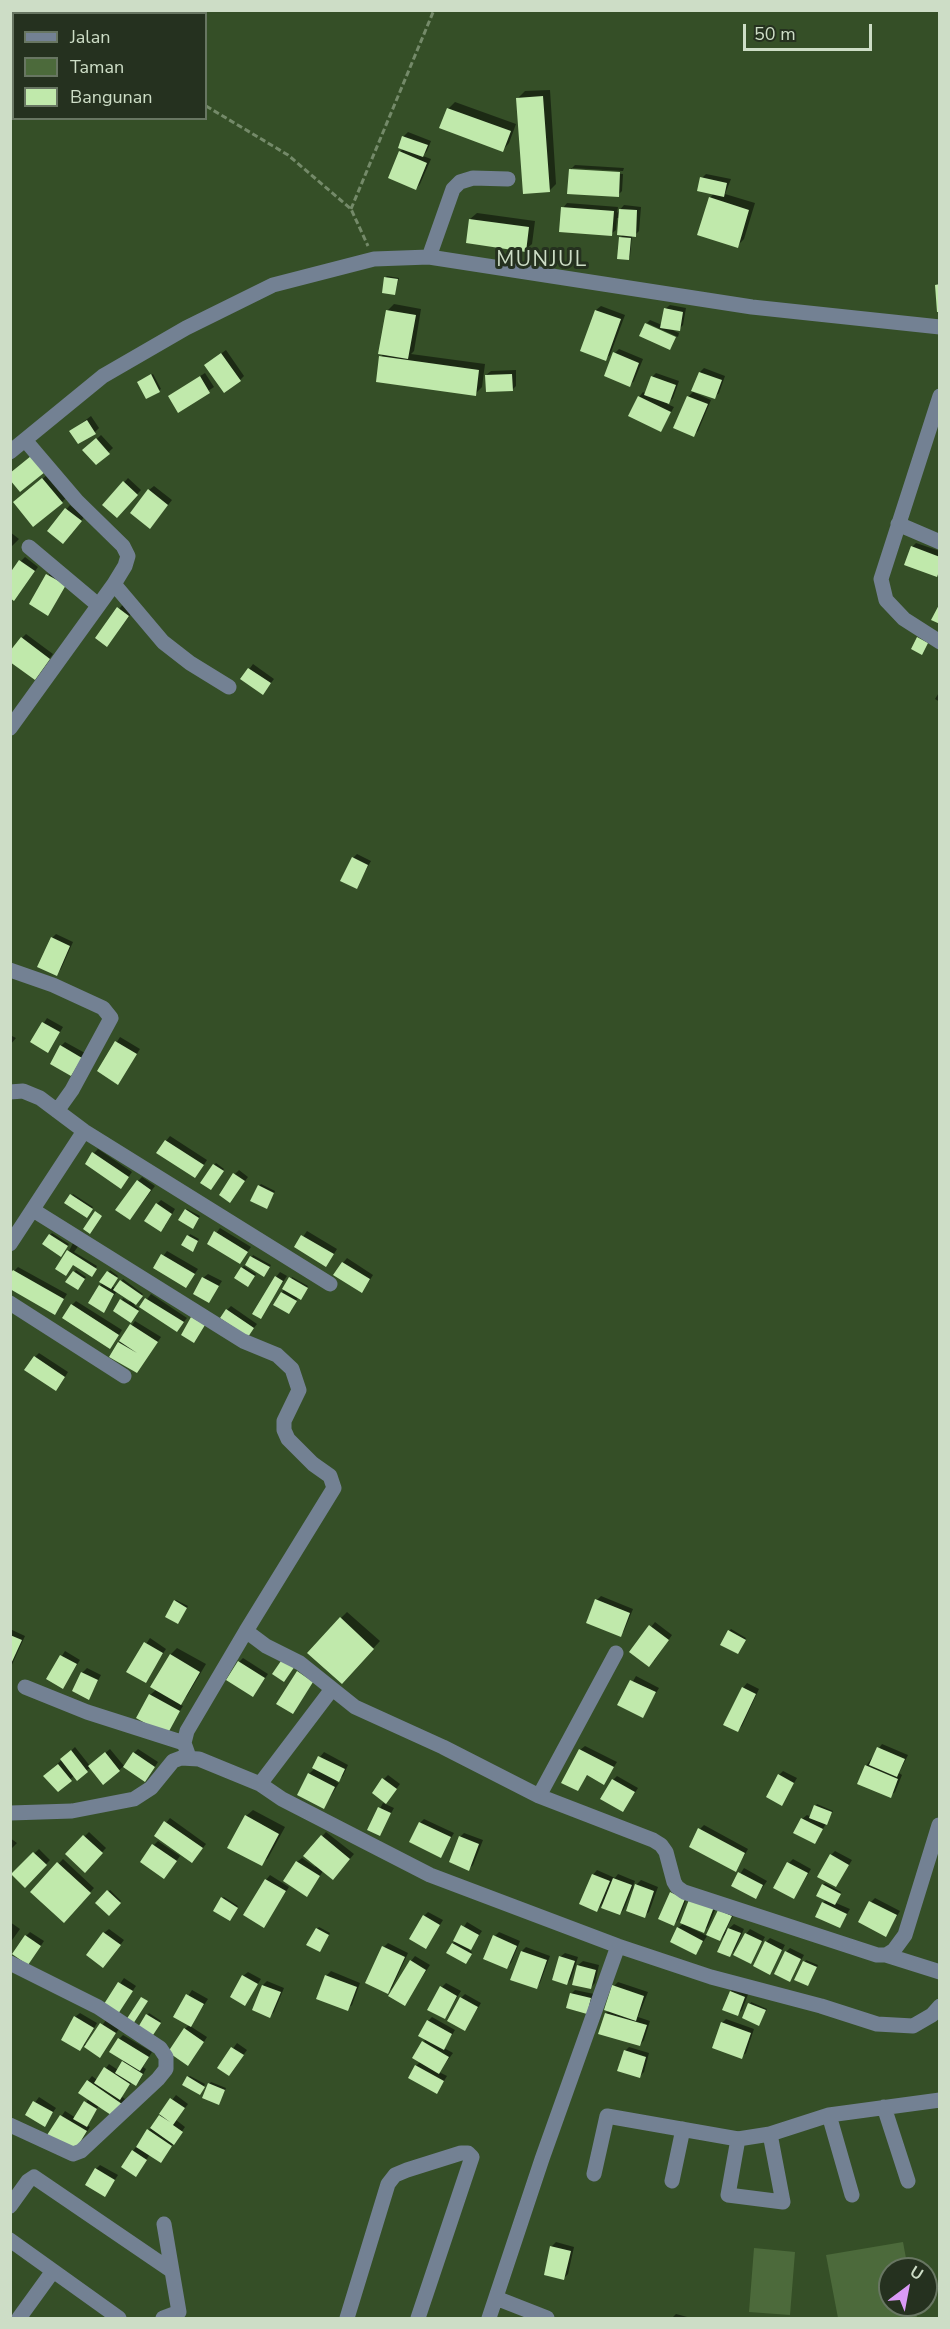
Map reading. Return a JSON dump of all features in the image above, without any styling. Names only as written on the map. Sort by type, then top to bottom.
[{"type":"street","points":[[429,257],[453,189],[460,182],[473,178],[508,179]]},
{"type":"street","points":[[10,452],[103,376],[186,328],[273,285],[374,259],[429,257],[752,307],[939,327]]},
{"type":"street","points":[[939,396],[881,579],[886,600],[904,619],[939,642]]},
{"type":"street","points":[[10,728],[114,584],[128,556],[123,546],[77,501],[25,441]]},
{"type":"street","points":[[898,524],[939,542]]},
{"type":"street","points":[[29,547],[98,605]]},
{"type":"street","points":[[114,584],[163,642],[190,663],[229,687]]},
{"type":"street","points":[[10,970],[53,985],[103,1008],[111,1018],[72,1090],[57,1111]]},
{"type":"street","points":[[10,1092],[23,1091],[40,1098],[84,1131],[330,1284]]},
{"type":"street","points":[[10,1244],[84,1131]]},
{"type":"street","points":[[33,1210],[243,1341],[277,1355],[292,1370],[299,1390],[284,1421],[284,1430],[288,1439],[330,1476],[334,1488],[188,1731],[184,1743],[189,1757]]},
{"type":"street","points":[[10,1303],[124,1376]]},
{"type":"street","points":[[246,1631],[266,1646],[300,1663],[355,1707],[443,1747],[539,1796],[660,1845],[666,1852],[677,1887],[684,1892],[827,1940],[939,1972]]},
{"type":"street","points":[[539,1796],[616,1653]]},
{"type":"street","points":[[25,1687],[87,1712],[184,1743]]},
{"type":"street","points":[[260,1784],[332,1689]]},
{"type":"street","points":[[10,1813],[72,1811],[134,1799],[151,1788],[173,1761],[189,1757],[199,1759],[260,1784],[282,1799],[430,1875],[618,1946],[711,1977],[877,2024],[913,2026],[932,2015],[939,2006]]},
{"type":"street","points":[[886,1955],[894,1950],[905,1935],[939,1825]]},
{"type":"street","points":[[489,2319],[542,2159],[618,1946]]},
{"type":"street","points":[[10,1963],[98,2007],[160,2048],[166,2057],[166,2069],[158,2079],[81,2151],[73,2154],[10,2125]]},
{"type":"street","points":[[594,2174],[607,2116],[738,2139],[770,2134],[829,2115],[939,2100]]},
{"type":"street","points":[[884,2107],[908,2181]]},
{"type":"street","points":[[829,2115],[852,2195]]},
{"type":"street","points":[[672,2181],[683,2129]]},
{"type":"street","points":[[738,2139],[728,2195],[783,2202],[770,2134]]},
{"type":"street","points":[[347,2319],[388,2184],[395,2175],[407,2170],[461,2153],[468,2153],[472,2157],[418,2319]]},
{"type":"street","points":[[10,2206],[28,2181],[34,2177],[172,2271]]},
{"type":"street","points":[[163,2319],[179,2312],[164,2224]]},
{"type":"street","points":[[10,2240],[119,2319]]},
{"type":"street","points":[[19,2319],[52,2271]]},
{"type":"street","points":[[496,2298],[547,2319]]},
{"type":"path","points":[[351,209],[434,10]]},
{"type":"path","points":[[207,107],[288,155],[351,209],[374,259]]},
{"type":"green space","points":[[903,2242],[906,2257],[878,2257],[878,2317],[917,2318],[838,2318],[826,2255]]},
{"type":"green space","points":[[754,2248],[795,2252],[790,2315],[749,2312]]},
{"type":"building","points":[[543,96],[550,192],[523,194],[516,98]]},
{"type":"building","points":[[447,108],[511,131],[503,152],[439,128]]},
{"type":"building","points":[[402,136],[428,145],[423,157],[398,148]]},
{"type":"building","points":[[399,151],[427,163],[416,190],[388,178]]},
{"type":"building","points":[[569,169],[620,172],[619,197],[567,194]]},
{"type":"building","points":[[700,177],[727,183],[724,197],[697,191]]},
{"type":"building","points":[[709,197],[749,210],[738,248],[697,235]]},
{"type":"building","points":[[561,207],[614,211],[612,236],[559,232]]},
{"type":"building","points":[[619,209],[637,210],[636,237],[617,235]]},
{"type":"building","points":[[469,219],[529,227],[526,252],[466,243]]},
{"type":"building","points":[[619,237],[631,238],[629,260],[617,259]]},
{"type":"building","points":[[384,277],[398,279],[395,295],[382,293]]},
{"type":"building","points":[[940,284],[940,312],[937,312],[935,285]]},
{"type":"building","points":[[664,308],[683,312],[680,331],[660,328]]},
{"type":"building","points":[[386,310],[416,315],[408,359],[378,354]]},
{"type":"building","points":[[595,310],[621,319],[606,361],[580,351]]},
{"type":"building","points":[[645,323],[676,337],[670,350],[639,336]]},
{"type":"building","points":[[613,352],[639,363],[630,387],[604,376]]},
{"type":"building","points":[[221,353],[241,381],[224,393],[204,365]]},
{"type":"building","points":[[379,356],[479,370],[476,396],[376,382]]},
{"type":"building","points":[[699,372],[722,380],[715,399],[691,391]]},
{"type":"building","points":[[151,374],[160,392],[146,399],[137,382]]},
{"type":"building","points":[[512,374],[513,391],[486,392],[485,375]]},
{"type":"building","points":[[200,376],[210,393],[178,413],[168,396]]},
{"type":"building","points":[[651,376],[676,385],[669,404],[644,395]]},
{"type":"building","points":[[638,396],[671,412],[661,432],[628,416]]},
{"type":"building","points":[[687,396],[708,404],[694,437],[673,428]]},
{"type":"building","points":[[87,420],[96,434],[78,444],[69,431]]},
{"type":"building","points":[[96,438],[110,454],[96,465],[82,450]]},
{"type":"building","points":[[31,456],[45,472],[20,492],[10,480],[10,473]]},
{"type":"building","points":[[42,478],[63,503],[33,527],[13,502]]},
{"type":"building","points":[[123,481],[138,495],[117,518],[102,505]]},
{"type":"building","points":[[148,489],[168,505],[150,529],[130,513]]},
{"type":"building","points":[[65,508],[82,521],[63,544],[47,531]]},
{"type":"building","points":[[911,546],[940,557],[937,577],[904,565]]},
{"type":"building","points":[[19,560],[35,571],[14,601],[10,598],[10,573]]},
{"type":"building","points":[[46,574],[66,585],[48,616],[29,604]]},
{"type":"building","points":[[940,603],[940,624],[931,620]]},
{"type":"building","points":[[117,607],[129,616],[107,647],[95,638]]},
{"type":"building","points":[[21,637],[50,659],[35,680],[10,662],[10,651]]},
{"type":"building","points":[[917,637],[928,643],[922,655],[911,649]]},
{"type":"building","points":[[248,668],[271,683],[263,695],[240,679]]},
{"type":"building","points":[[352,857],[368,865],[357,889],[340,881]]},
{"type":"building","points":[[51,937],[70,946],[57,976],[37,967]]},
{"type":"building","points":[[42,1022],[60,1032],[48,1053],[30,1042]]},
{"type":"building","points":[[115,1041],[137,1054],[118,1085],[97,1071]]},
{"type":"building","points":[[60,1045],[82,1058],[71,1076],[50,1064]]},
{"type":"building","points":[[165,1140],[204,1165],[195,1178],[156,1153]]},
{"type":"building","points":[[92,1152],[129,1177],[121,1189],[85,1164]]},
{"type":"building","points":[[213,1164],[224,1171],[211,1190],[200,1183]]},
{"type":"building","points":[[233,1173],[245,1181],[230,1203],[219,1195]]},
{"type":"building","points":[[137,1180],[151,1190],[130,1220],[115,1210]]},
{"type":"building","points":[[258,1185],[274,1193],[267,1209],[250,1201]]},
{"type":"building","points":[[70,1194],[93,1209],[87,1218],[64,1203]]},
{"type":"building","points":[[156,1203],[172,1214],[161,1232],[144,1221]]},
{"type":"building","points":[[185,1209],[199,1218],[193,1229],[178,1220]]},
{"type":"building","points":[[95,1211],[102,1216],[90,1234],[83,1229]]},
{"type":"building","points":[[214,1231],[248,1252],[240,1264],[207,1244]]},
{"type":"building","points":[[49,1234],[68,1246],[61,1257],[42,1244]]},
{"type":"building","points":[[187,1235],[198,1241],[193,1252],[181,1245]]},
{"type":"building","points":[[301,1235],[334,1254],[326,1267],[294,1247]]},
{"type":"building","points":[[67,1250],[97,1269],[92,1277],[73,1265],[66,1276],[55,1269]]},
{"type":"building","points":[[161,1254],[195,1274],[186,1288],[153,1268]]},
{"type":"building","points":[[250,1256],[270,1267],[264,1277],[245,1265]]},
{"type":"building","points":[[342,1262],[370,1279],[362,1293],[333,1275]]},
{"type":"building","points":[[241,1267],[255,1276],[248,1287],[234,1278]]},
{"type":"building","points":[[13,1270],[64,1299],[55,1315],[10,1289],[10,1274]]},
{"type":"building","points":[[73,1271],[85,1279],[78,1290],[65,1282]]},
{"type":"building","points":[[107,1271],[118,1278],[111,1289],[99,1282]]},
{"type":"building","points":[[275,1276],[283,1281],[261,1319],[252,1314]]},
{"type":"building","points":[[202,1277],[219,1286],[209,1303],[193,1294]]},
{"type":"building","points":[[289,1277],[308,1288],[301,1300],[282,1289]]},
{"type":"building","points":[[120,1280],[143,1296],[136,1305],[113,1290]]},
{"type":"building","points":[[99,1285],[114,1294],[104,1313],[88,1303]]},
{"type":"building","points":[[281,1292],[297,1301],[289,1314],[273,1305]]},
{"type":"building","points":[[145,1298],[184,1322],[177,1332],[139,1307]]},
{"type":"building","points":[[120,1299],[139,1311],[131,1323],[113,1311]]},
{"type":"building","points":[[71,1304],[119,1335],[110,1349],[62,1318]]},
{"type":"building","points":[[226,1309],[254,1328],[248,1337],[220,1318]]},
{"type":"building","points":[[191,1317],[205,1325],[194,1343],[181,1335]]},
{"type":"building","points":[[130,1324],[158,1342],[137,1373],[109,1357],[118,1342],[137,1353],[119,1341]]},
{"type":"building","points":[[34,1356],[65,1377],[56,1391],[24,1370]]},
{"type":"building","points":[[595,1599],[630,1613],[621,1637],[586,1623]]},
{"type":"building","points":[[174,1600],[187,1608],[178,1624],[165,1617]]},
{"type":"building","points":[[340,1617],[374,1649],[342,1684],[307,1653]]},
{"type":"building","points":[[649,1625],[669,1640],[649,1667],[629,1652]]},
{"type":"building","points":[[728,1630],[746,1640],[738,1654],[720,1645]]},
{"type":"building","points":[[10,1635],[22,1640],[10,1666]]},
{"type":"building","points":[[144,1642],[163,1653],[146,1683],[126,1672]]},
{"type":"building","points":[[170,1654],[200,1672],[181,1705],[150,1687]]},
{"type":"building","points":[[60,1655],[77,1664],[63,1689],[46,1679]]},
{"type":"building","points":[[283,1658],[295,1666],[284,1682],[272,1674]]},
{"type":"building","points":[[238,1661],[265,1678],[253,1697],[226,1680]]},
{"type":"building","points":[[297,1671],[313,1682],[293,1714],[276,1704]]},
{"type":"building","points":[[81,1672],[98,1680],[89,1700],[72,1691]]},
{"type":"building","points":[[630,1680],[656,1692],[643,1718],[617,1705]]},
{"type":"building","points":[[742,1687],[756,1694],[738,1732],[723,1725]]},
{"type":"building","points":[[149,1694],[180,1711],[167,1735],[136,1718]]},
{"type":"building","points":[[877,1747],[905,1759],[897,1777],[869,1765]]},
{"type":"building","points":[[579,1749],[614,1767],[604,1785],[587,1775],[578,1791],[561,1783]]},
{"type":"building","points":[[71,1750],[88,1772],[77,1781],[60,1759]]},
{"type":"building","points":[[105,1752],[120,1771],[103,1785],[88,1766]]},
{"type":"building","points":[[133,1752],[155,1767],[145,1782],[123,1767]]},
{"type":"building","points":[[318,1756],[345,1769],[339,1782],[312,1768]]},
{"type":"building","points":[[58,1764],[72,1781],[58,1792],[43,1776]]},
{"type":"building","points":[[865,1765],[898,1779],[891,1798],[857,1784]]},
{"type":"building","points":[[308,1773],[335,1787],[324,1809],[297,1795]]},
{"type":"building","points":[[778,1774],[794,1783],[782,1806],[766,1797]]},
{"type":"building","points":[[382,1778],[397,1789],[386,1804],[372,1793]]},
{"type":"building","points":[[612,1779],[635,1792],[623,1812],[600,1799]]},
{"type":"building","points":[[814,1805],[832,1812],[827,1825],[809,1818]]},
{"type":"building","points":[[378,1807],[391,1813],[380,1836],[367,1830]]},
{"type":"building","points":[[245,1815],[279,1834],[262,1866],[227,1848]]},
{"type":"building","points":[[801,1818],[823,1829],[815,1844],[793,1833]]},
{"type":"building","points":[[164,1821],[203,1848],[192,1863],[154,1836]]},
{"type":"building","points":[[419,1822],[451,1837],[441,1858],[409,1842]]},
{"type":"building","points":[[698,1828],[745,1853],[736,1872],[689,1847]]},
{"type":"building","points":[[83,1835],[103,1853],[85,1873],[65,1854]]},
{"type":"building","points":[[321,1835],[350,1859],[333,1880],[303,1856]]},
{"type":"building","points":[[459,1836],[479,1844],[469,1871],[449,1862]]},
{"type":"building","points":[[152,1844],[177,1861],[164,1879],[140,1862]]},
{"type":"building","points":[[33,1852],[47,1865],[25,1888],[11,1874]]},
{"type":"building","points":[[830,1854],[849,1865],[836,1887],[817,1877]]},
{"type":"building","points":[[296,1861],[320,1876],[307,1897],[283,1881]]},
{"type":"building","points":[[57,1862],[91,1893],[64,1923],[30,1892]]},
{"type":"building","points":[[787,1862],[808,1873],[794,1899],[773,1888]]},
{"type":"building","points":[[738,1872],[763,1885],[756,1899],[731,1886]]},
{"type":"building","points":[[592,1874],[610,1881],[597,1912],[579,1904]]},
{"type":"building","points":[[613,1878],[632,1885],[620,1915],[601,1908]]},
{"type":"building","points":[[265,1879],[286,1891],[264,1928],[243,1915]]},
{"type":"building","points":[[635,1884],[654,1891],[645,1918],[626,1911]]},
{"type":"building","points":[[822,1884],[841,1894],[835,1905],[816,1896]]},
{"type":"building","points":[[107,1890],[121,1903],[109,1916],[95,1903]]},
{"type":"building","points":[[670,1892],[685,1899],[674,1926],[658,1919]]},
{"type":"building","points":[[221,1897],[238,1908],[230,1921],[213,1911]]},
{"type":"building","points":[[690,1897],[714,1907],[704,1933],[680,1923]]},
{"type":"building","points":[[869,1901],[897,1915],[886,1937],[858,1922]]},
{"type":"building","points":[[822,1902],[847,1914],[840,1928],[815,1917]]},
{"type":"building","points":[[718,1910],[732,1916],[720,1941],[706,1935]]},
{"type":"building","points":[[423,1915],[440,1925],[426,1949],[409,1939]]},
{"type":"building","points":[[461,1925],[479,1935],[471,1950],[453,1941]]},
{"type":"building","points":[[677,1927],[703,1941],[696,1955],[670,1942]]},
{"type":"building","points":[[316,1928],[329,1935],[320,1952],[306,1945]]},
{"type":"building","points":[[728,1928],[741,1933],[730,1957],[717,1952]]},
{"type":"building","points":[[103,1932],[121,1945],[103,1968],[86,1955]]},
{"type":"building","points":[[745,1933],[762,1941],[751,1964],[733,1955]]},
{"type":"building","points":[[25,1935],[41,1946],[28,1965],[12,1954]]},
{"type":"building","points":[[493,1935],[517,1946],[507,1969],[483,1959]]},
{"type":"building","points":[[765,1941],[782,1950],[770,1975],[753,1966]]},
{"type":"building","points":[[452,1943],[472,1954],[466,1964],[446,1953]]},
{"type":"building","points":[[382,1946],[405,1957],[388,1994],[365,1983]]},
{"type":"building","points":[[521,1951],[547,1960],[537,1989],[510,1980]]},
{"type":"building","points":[[785,1951],[801,1959],[790,1982],[774,1974]]},
{"type":"building","points":[[559,1956],[575,1961],[567,1985],[552,1980]]},
{"type":"building","points":[[410,1960],[426,1970],[405,2006],[388,1996]]},
{"type":"building","points":[[803,1961],[817,1967],[808,1986],[794,1980]]},
{"type":"building","points":[[577,1965],[596,1970],[591,1989],[572,1985]]},
{"type":"building","points":[[242,1975],[258,1984],[245,2006],[230,1997]]},
{"type":"building","points":[[325,1975],[357,1987],[348,2011],[316,1999]]},
{"type":"building","points":[[118,1982],[133,1991],[118,2014],[104,2004]]},
{"type":"building","points":[[262,1985],[281,1992],[270,2018],[252,2010]]},
{"type":"building","points":[[612,1985],[644,1996],[636,2021],[604,2010]]},
{"type":"building","points":[[440,1986],[457,1996],[445,2019],[427,2010]]},
{"type":"building","points":[[730,1991],[745,1997],[738,2016],[722,2010]]},
{"type":"building","points":[[570,1993],[591,1998],[587,2014],[566,2008]]},
{"type":"building","points":[[186,1994],[204,2004],[191,2027],[173,2017]]},
{"type":"building","points":[[141,1997],[148,2001],[133,2024],[126,2020]]},
{"type":"building","points":[[460,1997],[478,2007],[465,2031],[447,2021]]},
{"type":"building","points":[[748,2003],[766,2010],[759,2026],[742,2018]]},
{"type":"building","points":[[605,2013],[647,2025],[640,2046],[598,2034]]},
{"type":"building","points":[[146,2014],[161,2023],[151,2038],[137,2029]]},
{"type":"building","points":[[74,2016],[94,2028],[80,2051],[61,2040]]},
{"type":"building","points":[[427,2020],[452,2034],[444,2050],[418,2036]]},
{"type":"building","points":[[721,2022],[751,2033],[742,2059],[712,2048]]},
{"type":"building","points":[[100,2023],[116,2033],[100,2058],[84,2047]]},
{"type":"building","points":[[184,2028],[204,2042],[188,2066],[168,2052]]},
{"type":"building","points":[[118,2038],[149,2057],[140,2071],[109,2052]]},
{"type":"building","points":[[422,2041],[449,2057],[439,2074],[412,2058]]},
{"type":"building","points":[[231,2047],[244,2055],[229,2076],[217,2068]]},
{"type":"building","points":[[624,2050],[646,2057],[640,2078],[617,2071]]},
{"type":"building","points":[[122,2061],[143,2074],[136,2086],[115,2073]]},
{"type":"building","points":[[415,2065],[444,2081],[437,2094],[408,2078]]},
{"type":"building","points":[[104,2067],[130,2084],[120,2100],[94,2083]]},
{"type":"building","points":[[187,2076],[205,2087],[200,2095],[182,2085]]},
{"type":"building","points":[[87,2080],[122,2104],[114,2117],[78,2093]]},
{"type":"building","points":[[208,2083],[225,2090],[219,2105],[202,2098]]},
{"type":"building","points":[[170,2098],[185,2108],[173,2125],[183,2132],[174,2145],[150,2128],[159,2115],[170,2122],[159,2114]]},
{"type":"building","points":[[33,2101],[53,2112],[45,2127],[25,2115]]},
{"type":"building","points":[[84,2101],[97,2109],[87,2127],[73,2119]]},
{"type":"building","points":[[60,2115],[87,2131],[74,2152],[47,2135]]},
{"type":"building","points":[[147,2129],[172,2146],[161,2163],[136,2147]]},
{"type":"building","points":[[132,2150],[147,2160],[136,2177],[121,2167]]},
{"type":"building","points":[[95,2168],[115,2180],[105,2197],[85,2185]]},
{"type":"building","points":[[550,2246],[571,2251],[564,2280],[544,2275]]},
{"type":"district","name":"MUNJUL","points":[[542,261]]}]
